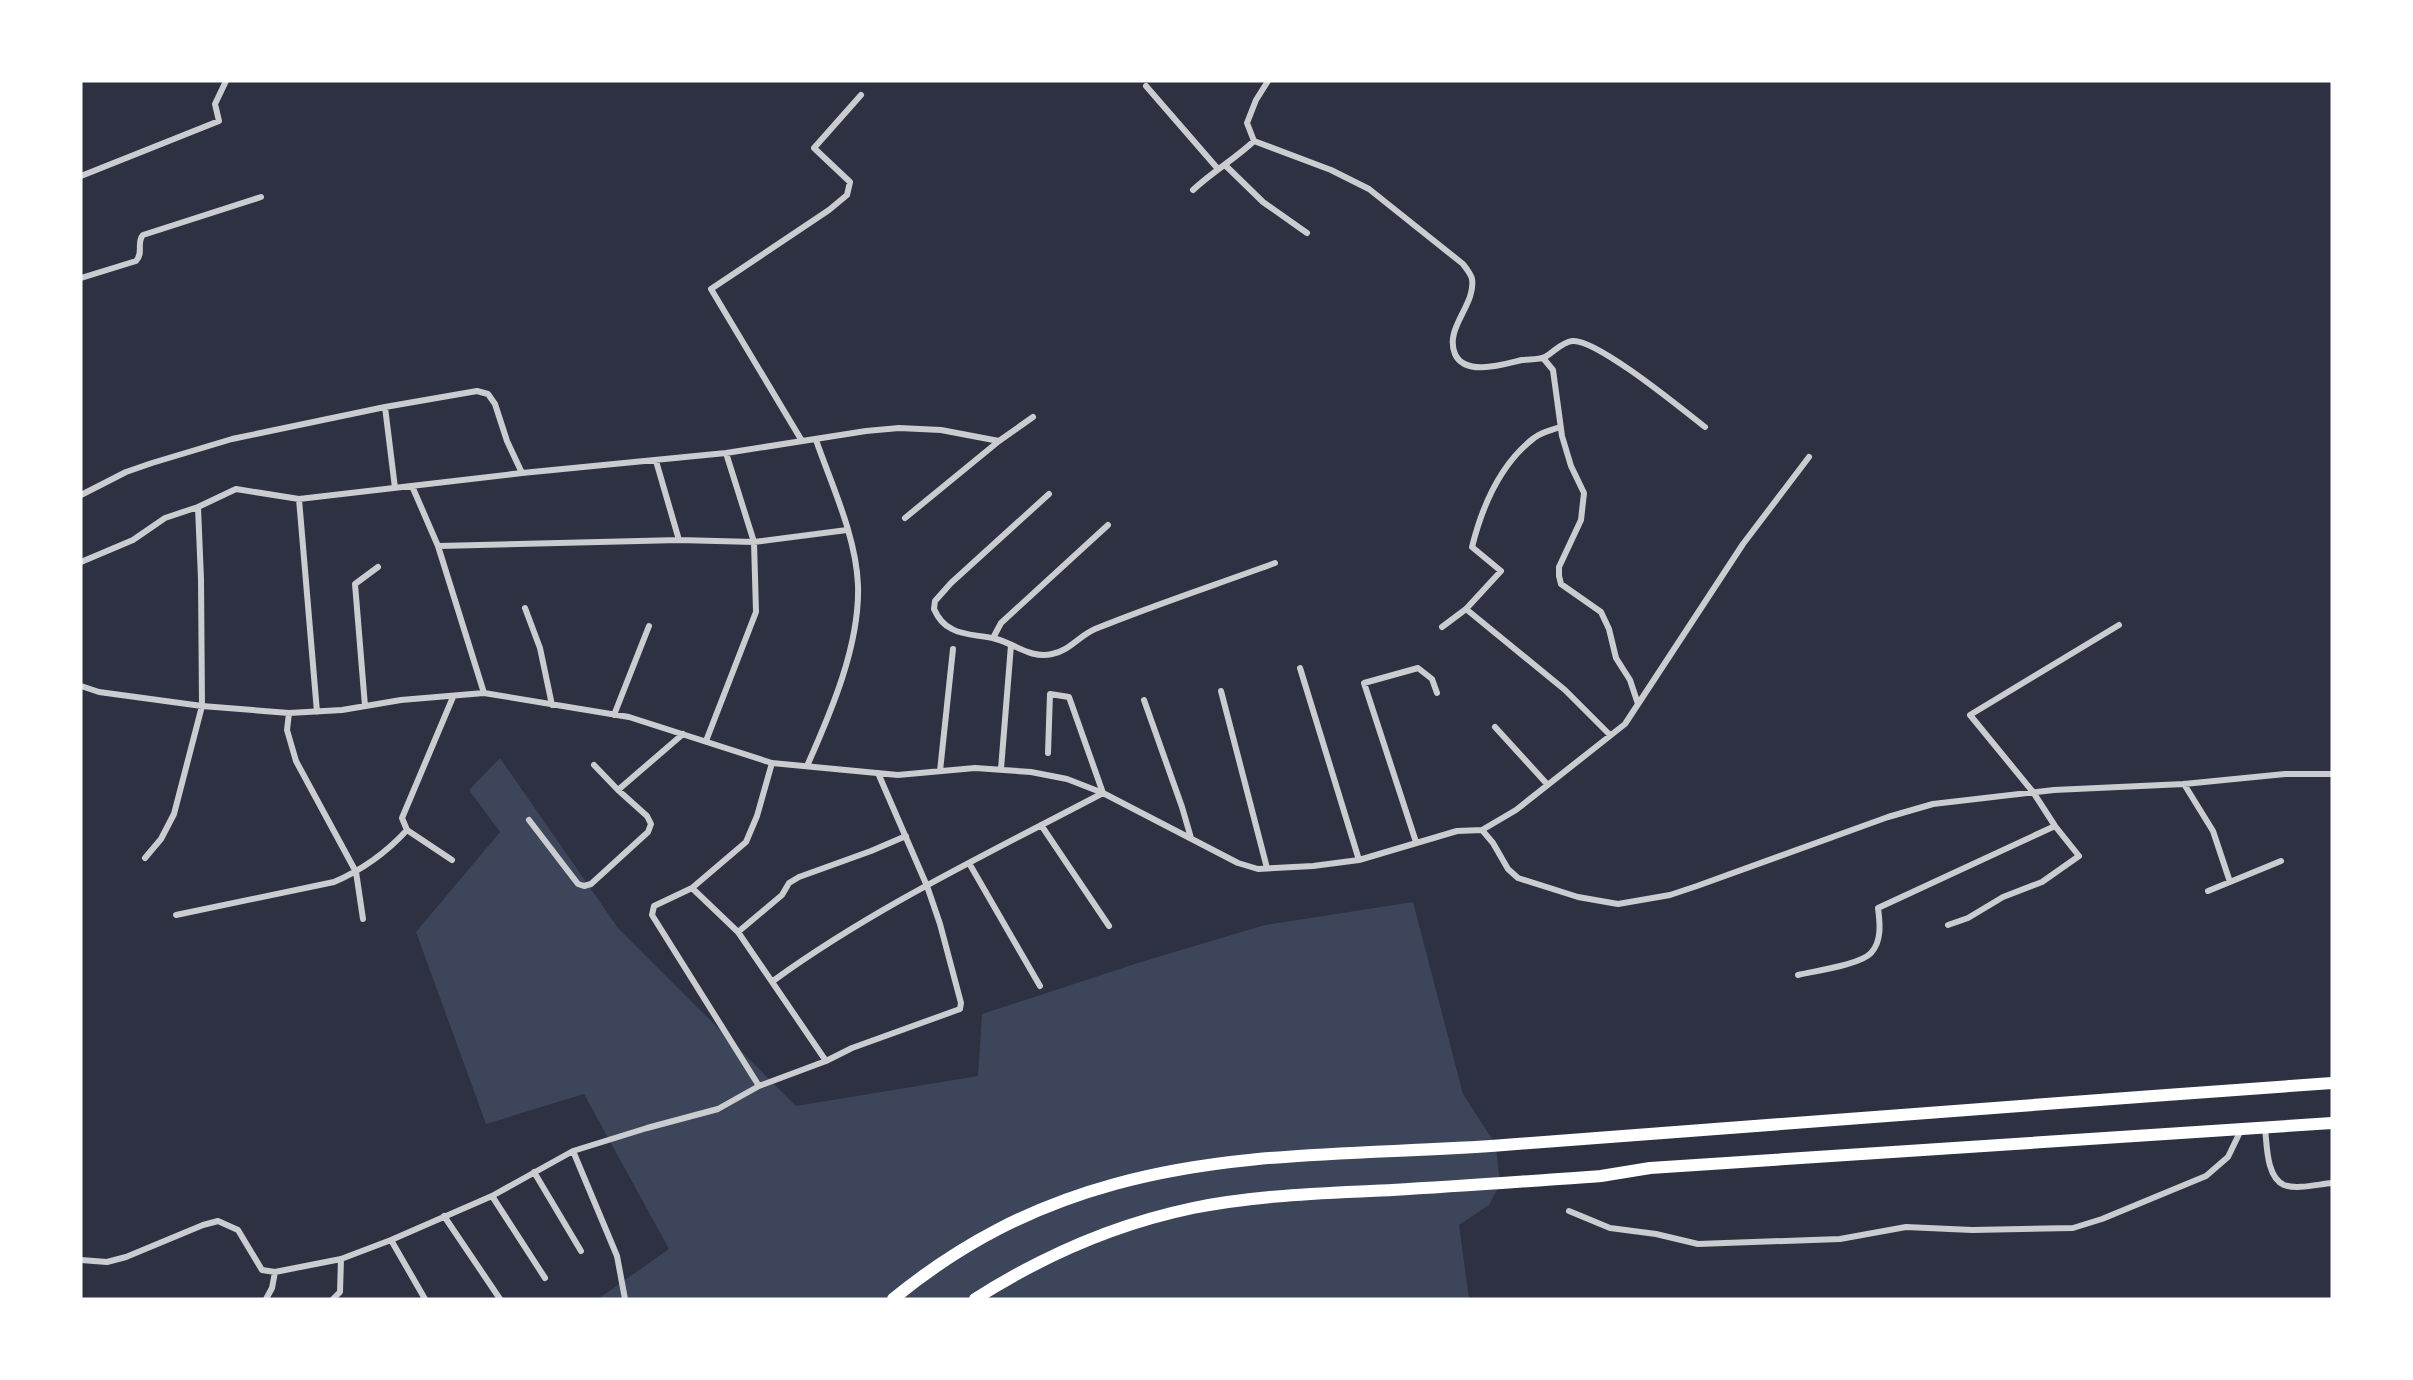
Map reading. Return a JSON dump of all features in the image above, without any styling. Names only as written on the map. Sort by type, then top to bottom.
[{"type":"highway","points":[[893,1299],[951,1256],[997,1228],[1024,1215],[1084,1193],[1185,1167],[1258,1158],[1496,1145],[1884,1114],[2332,1083]]},
{"type":"highway","points":[[975,1299],[1035,1264],[1092,1239],[1161,1216],[1224,1203],[1284,1196],[1601,1176],[1650,1168],[2332,1123]]},
{"type":"street","points":[[81,176],[219,121],[215,104],[226,81]]},
{"type":"street","points":[[1268,81],[1256,100],[1247,123],[1254,141],[1331,170],[1369,189],[1463,264],[1472,279],[1470,294],[1453,340],[1455,355],[1465,364],[1490,367],[1543,358],[1572,341],[1583,342],[1639,375],[1705,427]]},
{"type":"street","points":[[1146,86],[1221,167],[1263,202],[1307,233]]},
{"type":"street","points":[[802,441],[711,289],[829,210],[847,195],[850,182],[814,148],[861,95]]},
{"type":"street","points":[[1193,190],[1254,141]]},
{"type":"street","points":[[81,278],[136,261],[141,254],[140,239],[146,233],[261,197]]},
{"type":"street","points":[[1543,358],[1553,370],[1560,427],[1571,466],[1584,493],[1581,520],[1559,567],[1561,584],[1600,612],[1608,629],[1616,658],[1630,680],[1638,704]]},
{"type":"street","points":[[81,495],[126,472],[152,463],[273,429],[385,406],[477,391],[485,392],[495,404],[507,441],[522,473]]},
{"type":"street","points":[[385,406],[395,488]]},
{"type":"street","points":[[905,518],[999,441],[1033,417]]},
{"type":"street","points":[[1442,627],[1466,609],[1500,571],[1472,547],[1479,519],[1508,462],[1536,436],[1560,427]]},
{"type":"street","points":[[81,562],[133,540],[165,518],[198,507],[236,489],[299,499],[522,473],[726,453],[866,431],[919,428],[999,441]]},
{"type":"street","points":[[807,766],[829,714],[856,625],[858,585],[847,530],[816,440]]},
{"type":"street","points":[[706,741],[756,612],[754,542],[726,453]]},
{"type":"street","points":[[81,686],[99,692],[202,706],[289,712],[484,693],[614,715],[683,734],[726,750],[772,763],[898,775],[1001,769],[1031,771],[1067,779],[1103,794],[1238,863],[1258,869],[1359,860],[1457,831],[1482,831],[1516,810],[1624,723],[1743,544],[1809,457]]},
{"type":"street","points":[[656,461],[679,540]]},
{"type":"street","points":[[412,486],[438,546],[484,693]]},
{"type":"street","points":[[1049,494],[951,584],[934,604],[939,619],[951,629],[993,638],[1039,655],[1060,652],[1094,630],[1275,563]]},
{"type":"street","points":[[299,499],[317,711]]},
{"type":"street","points":[[146,858],[161,839],[174,814],[202,706],[198,507]]},
{"type":"street","points":[[993,638],[1001,623],[1108,525]]},
{"type":"street","points":[[438,546],[679,540],[754,542],[847,530]]},
{"type":"street","points":[[364,706],[355,584],[378,567]]},
{"type":"street","points":[[525,608],[540,648],[552,705]]},
{"type":"street","points":[[1466,609],[1565,690],[1610,735]]},
{"type":"street","points":[[1948,925],[1968,918],[2003,897],[2042,882],[2079,856],[2032,792],[1970,715],[2118,625]]},
{"type":"street","points":[[614,715],[650,626]]},
{"type":"street","points":[[1001,769],[1011,645]]},
{"type":"street","points":[[940,771],[953,649]]},
{"type":"street","points":[[1300,668],[1359,860]]},
{"type":"street","points":[[1416,842],[1364,683],[1418,668],[1432,679],[1437,693]]},
{"type":"street","points":[[1221,691],[1267,868]]},
{"type":"street","points":[[1048,753],[1050,694],[1069,697],[1103,794]]},
{"type":"street","points":[[452,860],[407,830],[402,818],[453,697]]},
{"type":"street","points":[[1144,700],[1191,838]]},
{"type":"street","points":[[289,712],[287,730],[296,761],[356,872],[363,919]]},
{"type":"street","points":[[1495,727],[1547,784]]},
{"type":"street","points":[[618,790],[683,734]]},
{"type":"street","points":[[759,1086],[652,915],[654,906],[692,888],[746,842],[757,816],[772,763]]},
{"type":"street","points":[[530,820],[578,884],[588,886],[651,828],[647,816],[594,765]]},
{"type":"street","points":[[81,1260],[107,1262],[126,1257],[203,1225],[219,1221],[238,1230],[262,1270],[275,1272],[341,1259],[492,1196],[573,1151],[646,1128],[718,1110],[759,1086],[826,1061],[852,1048],[960,1009],[961,1003],[943,935],[927,886],[878,773]]},
{"type":"street","points":[[1482,831],[1493,843],[1508,869],[1518,878],[1578,897],[1618,904],[1670,895],[1933,804],[2032,792],[2184,784],[2285,774],[2332,774]]},
{"type":"street","points":[[2184,784],[2213,831],[2230,882]]},
{"type":"street","points":[[772,981],[843,933],[969,863],[1103,794]]},
{"type":"street","points":[[1041,825],[1109,926]]},
{"type":"street","points":[[1798,975],[1856,961],[1870,954],[1877,942],[1880,927],[1878,908],[2055,826]]},
{"type":"street","points":[[176,915],[334,882],[356,872],[390,849],[407,830]]},
{"type":"street","points":[[738,932],[782,895],[789,883],[799,877],[872,851],[906,836]]},
{"type":"street","points":[[2208,891],[2281,861]]},
{"type":"street","points":[[969,863],[1040,986]]},
{"type":"street","points":[[692,888],[738,932],[826,1061]]},
{"type":"street","points":[[2265,1128],[2270,1165],[2279,1181],[2284,1185],[2292,1186],[2332,1183]]},
{"type":"street","points":[[1569,1212],[1610,1228],[1656,1234],[1698,1244],[1840,1239],[1906,1227],[1972,1230],[2073,1228],[2102,1219],[2206,1176],[2228,1158],[2241,1130]]},
{"type":"street","points":[[573,1151],[616,1256],[625,1299]]},
{"type":"street","points":[[534,1172],[581,1251]]},
{"type":"street","points":[[492,1196],[545,1278]]},
{"type":"street","points":[[444,1216],[500,1299]]},
{"type":"street","points":[[391,1240],[425,1299]]},
{"type":"street","points":[[333,1299],[340,1292],[341,1259]]},
{"type":"street","points":[[266,1299],[272,1288],[275,1272]]},
{"type":"shaded area","points":[[500,758],[618,928],[796,1106],[978,1076],[982,1014],[1141,962],[1265,925],[1413,902],[1463,1094],[1496,1145],[1500,1184],[1489,1205],[1459,1225],[1469,1299],[598,1299],[669,1249],[584,1094],[486,1124],[416,932],[500,832],[469,790]]}]
